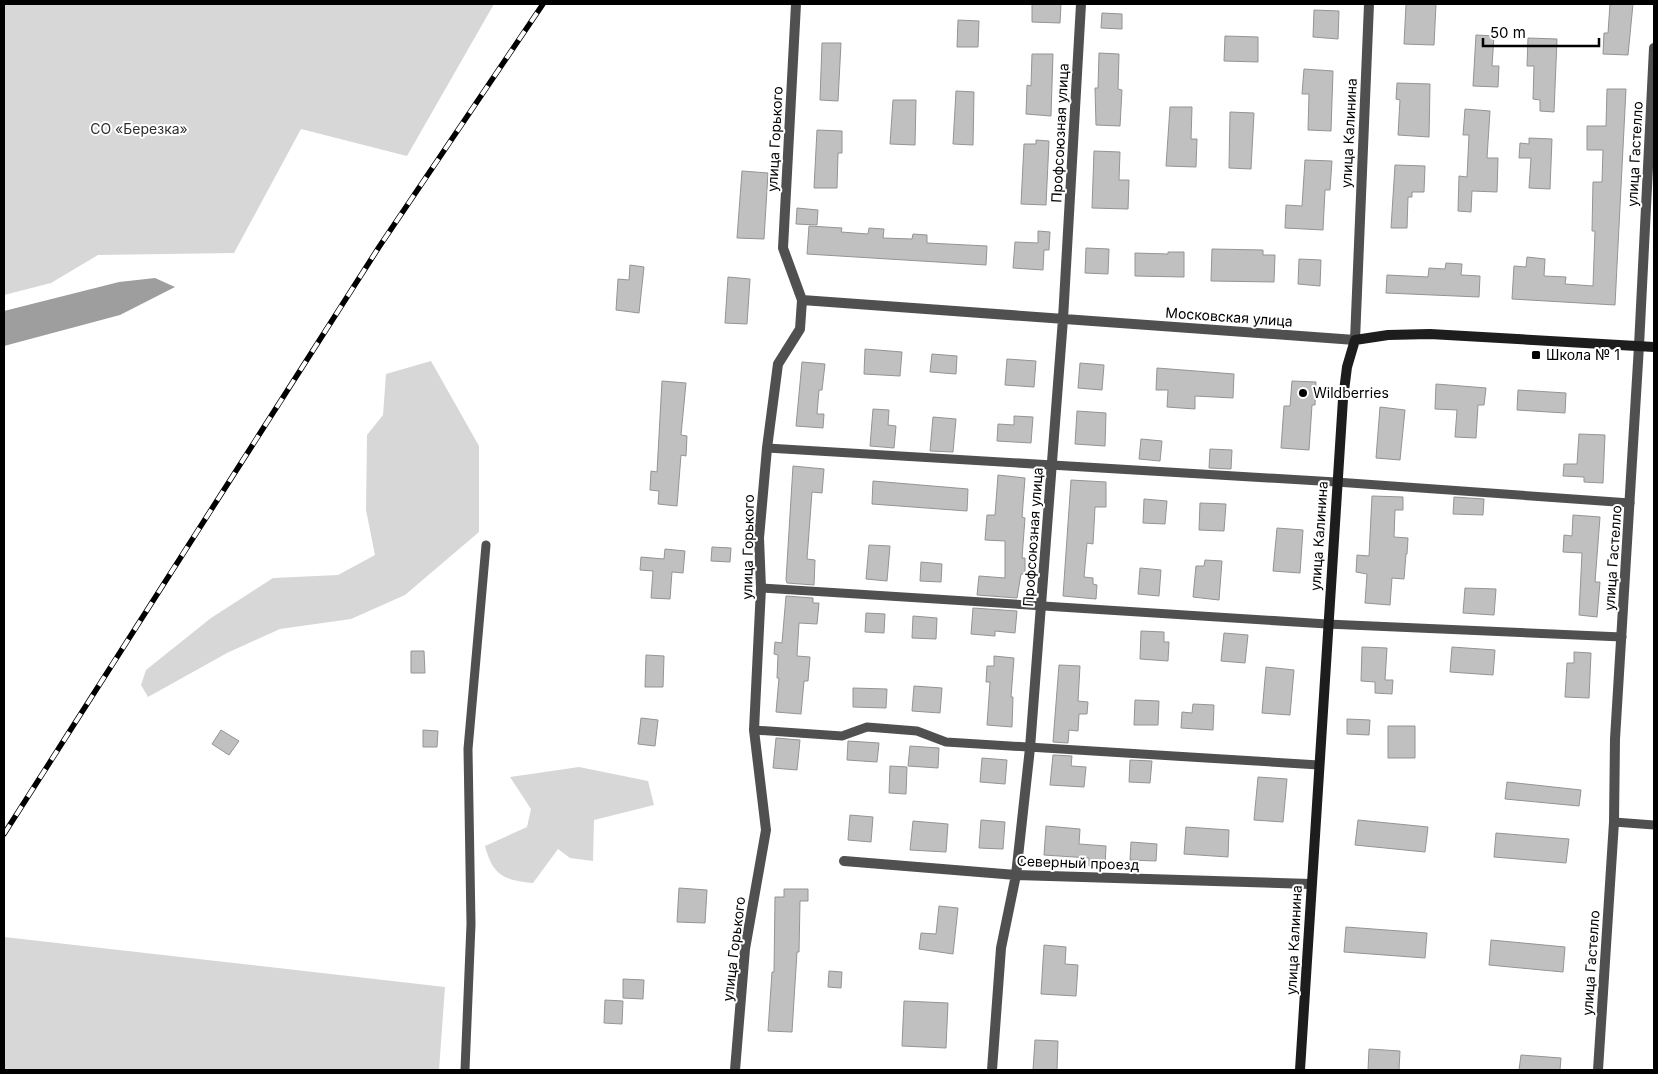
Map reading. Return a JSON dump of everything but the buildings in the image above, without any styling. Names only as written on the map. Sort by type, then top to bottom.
[{"type":"main road","name":"Московская улица","points":[[1354,340],[1388,334],[1430,334],[1654,347]]},
{"type":"main road","name":"улица Калинина","points":[[1300,1070],[1342,399],[1354,340]]},
{"type":"street","name":"улица Горького","points":[[736,1070],[745,949],[766,830],[754,730],[762,588],[760,538],[767,448],[778,364],[800,329],[802,300],[783,248],[796,4]]},
{"type":"street","name":"Профсоюзная улица","points":[[992,1070],[1001,948],[1016,875],[1030,748],[1063,318],[1081,4]]},
{"type":"street","name":"улица Калинина","points":[[1354,340],[1369,4]]},
{"type":"street","name":"улица Гастелло","points":[[1598,1070],[1614,822],[1615,738],[1639,346],[1654,48]]},
{"type":"street","name":"Московская улица","points":[[802,300],[1354,340]]},
{"type":"street","name":"Северный проезд","points":[[844,861],[1016,875],[1311,884]]},
{"type":"lane","points":[[767,448],[1336,482],[1630,504]]},
{"type":"lane","points":[[465,1070],[472,924],[468,749],[486,545]]},
{"type":"lane","points":[[762,588],[1328,624],[1622,637]]},
{"type":"lane","points":[[754,730],[842,736],[868,727],[916,731],[946,742],[1318,765]]},
{"type":"lane","points":[[1614,822],[1654,825]]},
{"type":"green space","name":"СО «Березка»","points":[[4,4],[494,4],[407,156],[301,129],[234,253],[98,255],[51,283],[4,295]]},
{"type":"green space","points":[[431,361],[479,446],[479,532],[405,595],[351,619],[280,629],[227,653],[148,697],[141,685],[146,670],[211,618],[273,578],[338,575],[375,555],[366,510],[367,435],[383,415],[386,374]]},
{"type":"green space","points":[[579,767],[648,781],[654,805],[594,820],[593,861],[570,858],[558,849],[533,883],[514,880],[501,875],[492,864],[485,846],[527,827],[531,809],[510,777]]},
{"type":"green space","points":[[4,937],[445,987],[439,1070],[4,1070]]},
{"type":"shaded area","points":[[155,278],[175,287],[120,315],[4,346],[4,311],[119,282]]},
{"type":"railway","points":[[4,834],[379,247],[543,4]]},
{"type":"place","name":"Школа № 1","points":[[1536,355]]},
{"type":"place","name":"Wildberries","points":[[1303,393]]}]
